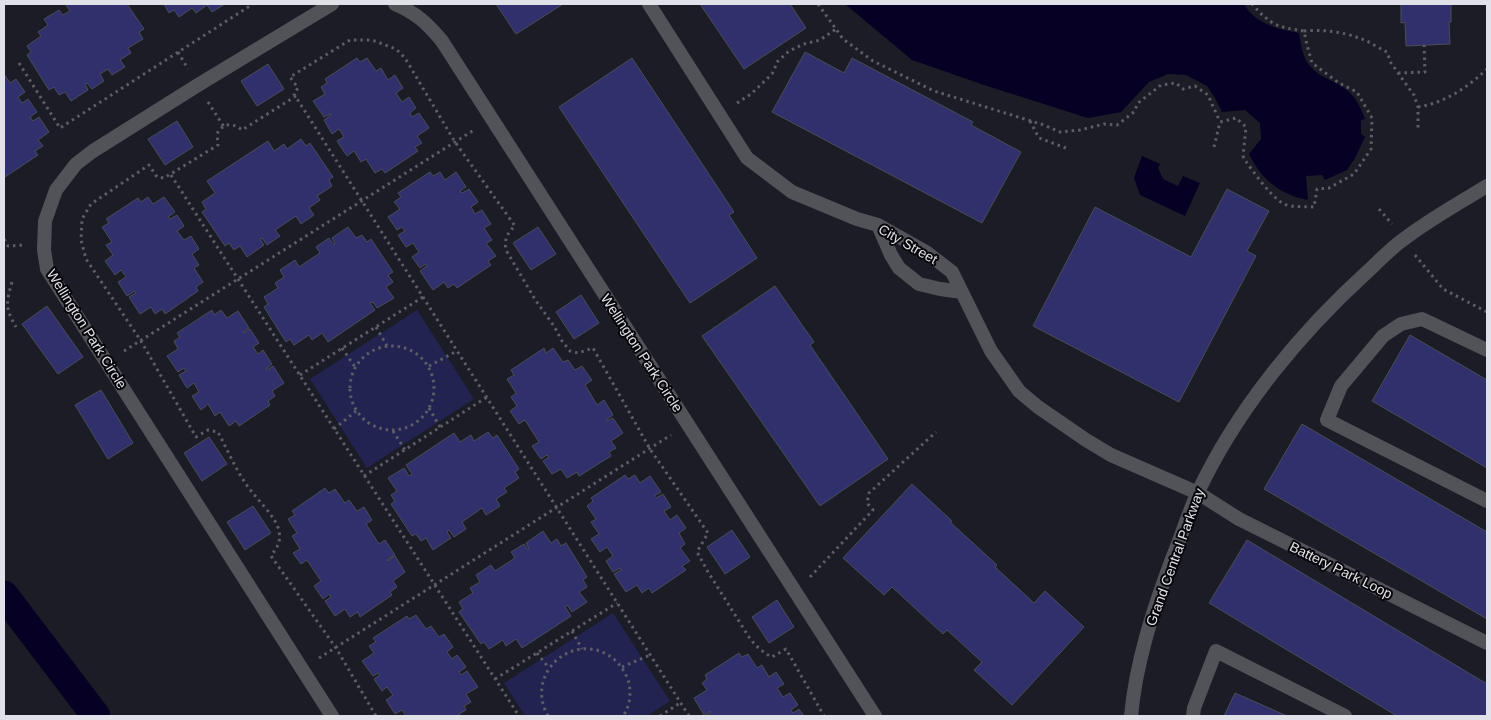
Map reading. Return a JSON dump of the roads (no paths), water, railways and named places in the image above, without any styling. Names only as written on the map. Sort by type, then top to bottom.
[{"type":"street","name":"Wellington Park Circle","points":[[332,4],[93,151],[76,164],[56,190],[45,221],[44,250],[47,269],[332,716]]},
{"type":"street","name":"Wellington Park Circle","points":[[395,4],[407,9],[427,23],[437,35],[875,716]]},
{"type":"street","name":"City Street","points":[[649,4],[747,158],[792,192],[878,226],[926,252],[952,272],[991,351],[1019,391],[1038,407],[1111,456],[1198,493]]},
{"type":"street","name":"Grand Central Parkway","points":[[1131,716],[1141,654],[1156,602],[1198,493],[1228,436],[1264,385],[1305,333],[1350,288],[1403,239],[1487,186]]},
{"type":"street","points":[[878,226],[890,255],[899,268],[919,284],[962,292]]},
{"type":"street","points":[[1487,350],[1422,319],[1401,324],[1383,336],[1341,386],[1327,420],[1487,501]]},
{"type":"street","name":"Battery Park Loop","points":[[1198,493],[1239,519],[1487,642]]},
{"type":"street","points":[[1193,716],[1194,708],[1216,651],[1345,716]]},
{"type":"waterway","points":[[4,595],[96,716]]}]
